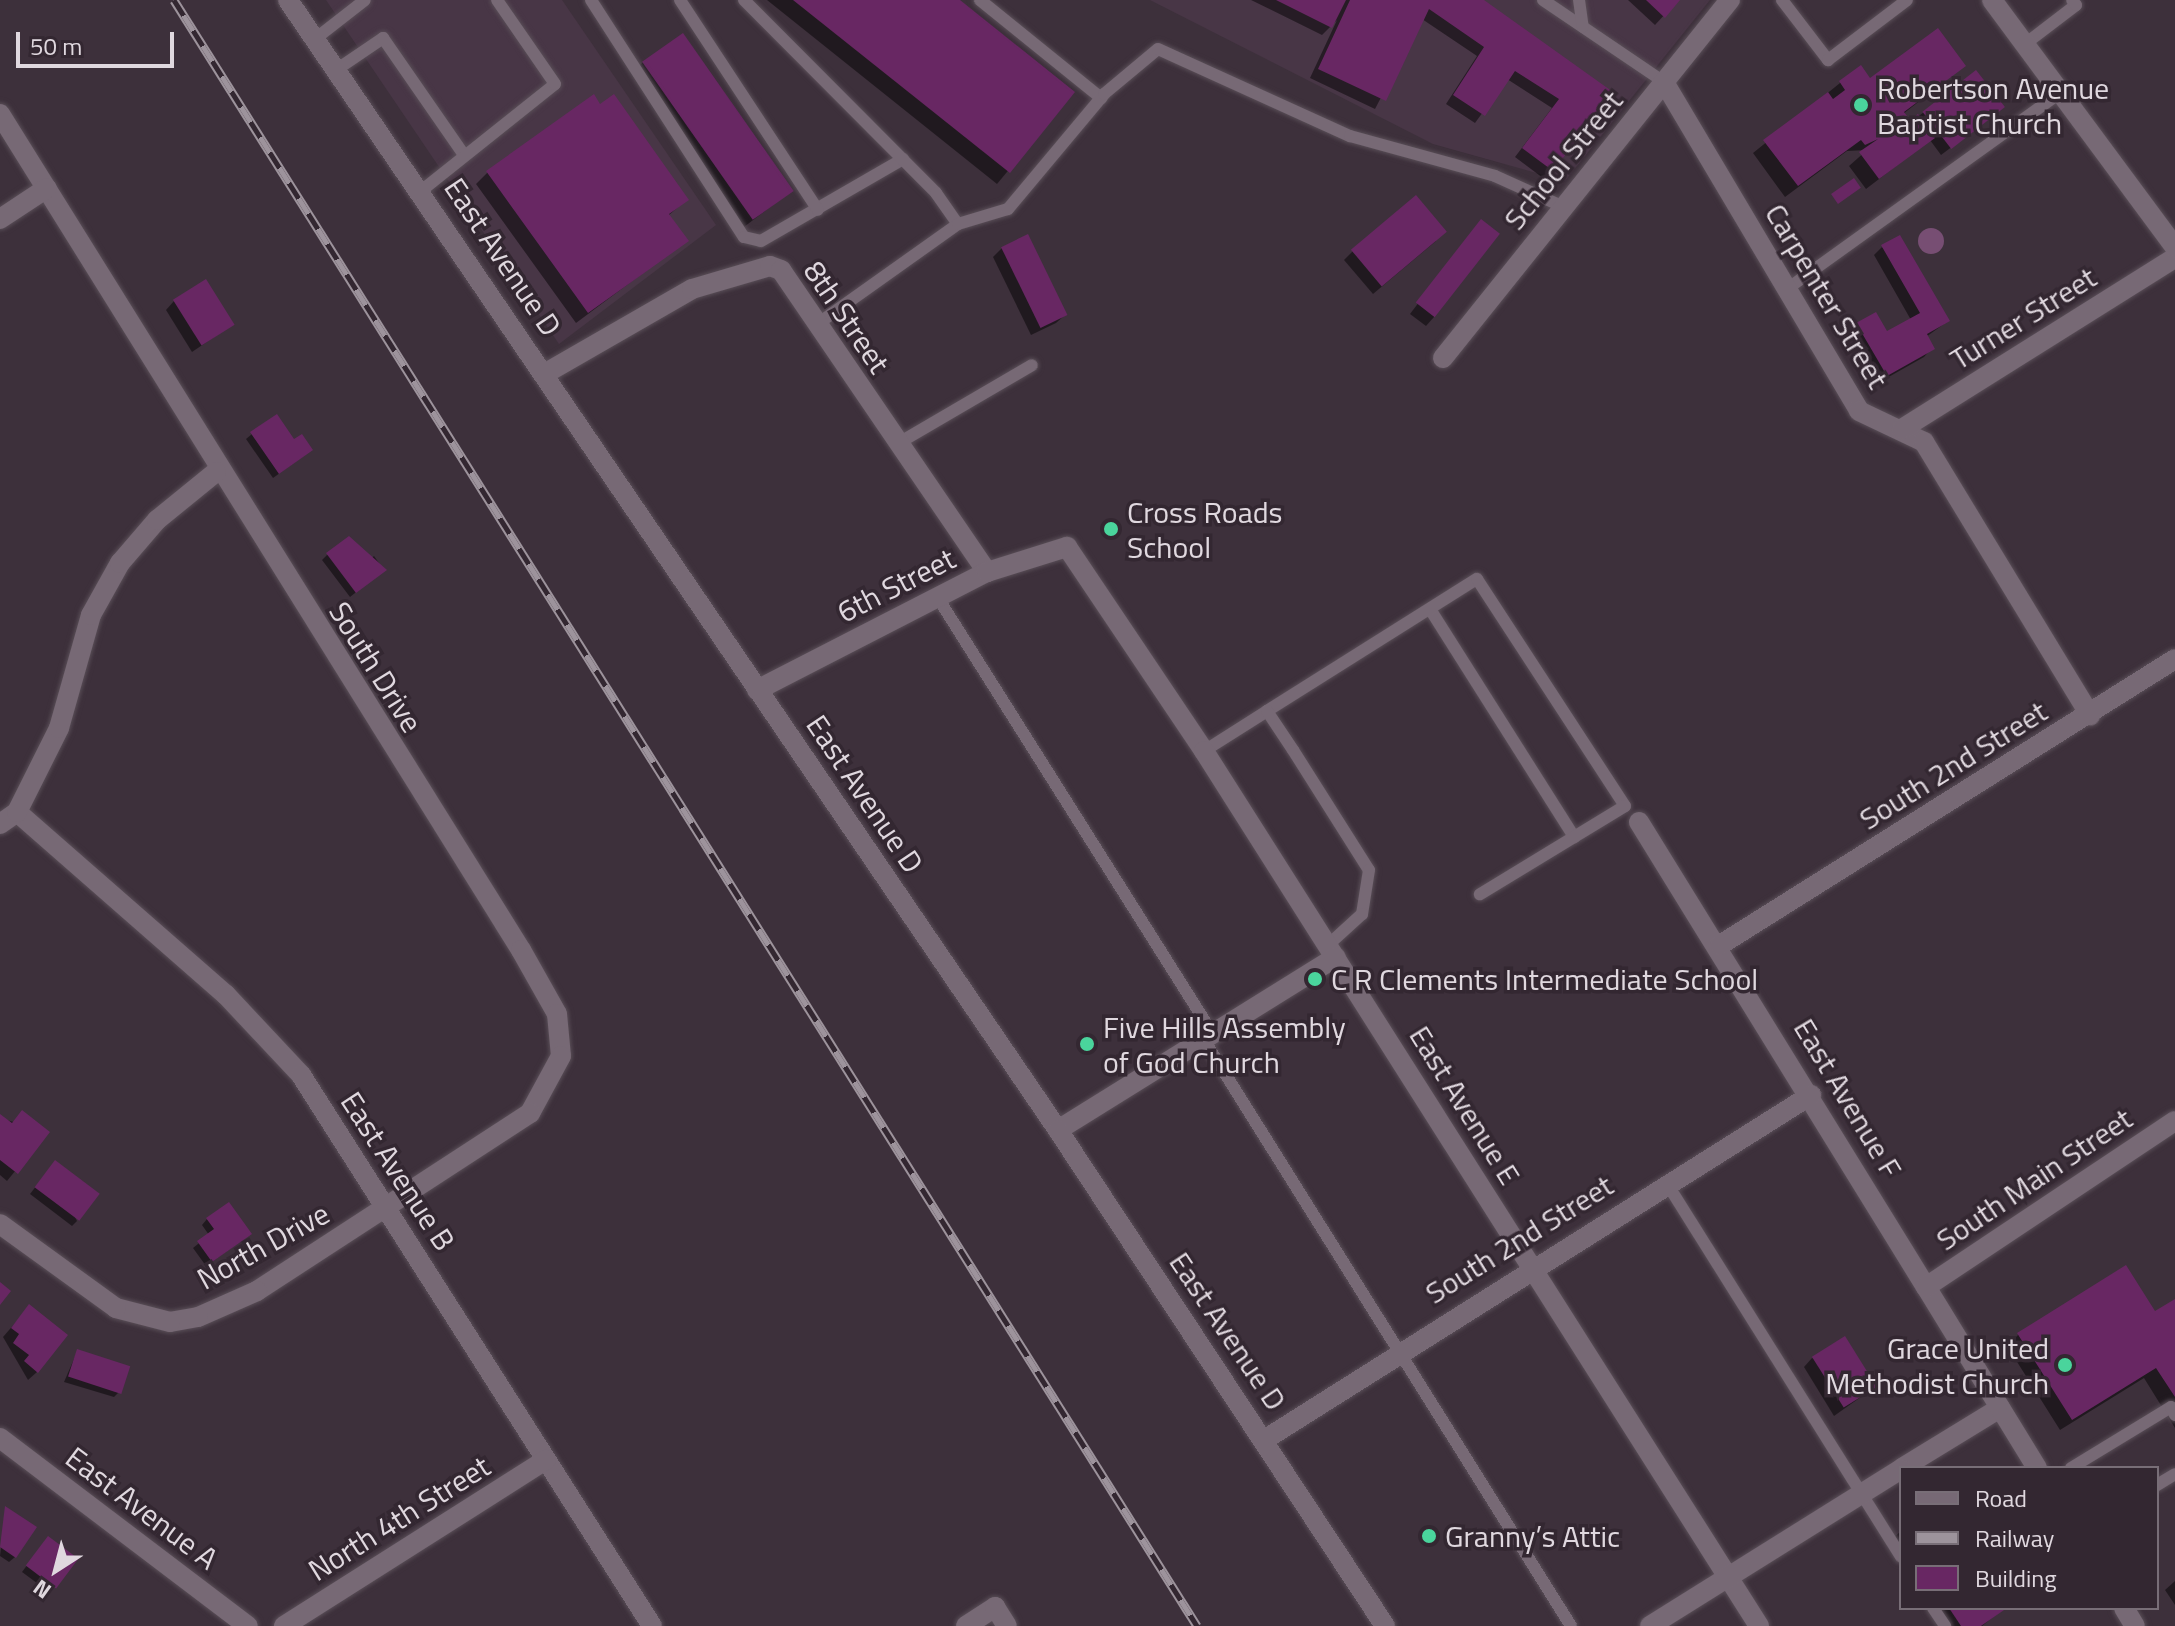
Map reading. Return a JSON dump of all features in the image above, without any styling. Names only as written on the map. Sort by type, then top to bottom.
[{"type":"street","name":"East Avenue D","points":[[288,0],[546,373],[757,690],[1058,1130],[1385,1626]]},
{"type":"street","name":"School Street","points":[[1443,358],[1730,0]]},
{"type":"street","points":[[1992,0],[2175,247]]},
{"type":"street","name":"Carpenter Street","points":[[1664,82],[1859,411],[1924,442],[2090,715]]},
{"type":"street","name":"South Drive","points":[[0,114],[216,472],[557,1014],[561,1056],[530,1113],[388,1208]]},
{"type":"street","points":[[0,219],[47,188]]},
{"type":"street","name":"Turner Street","points":[[1902,429],[2175,258]]},
{"type":"street","name":"8th Street","points":[[546,373],[692,289],[770,266],[781,270],[987,572]]},
{"type":"street","points":[[8,818],[59,728],[91,615],[120,563],[157,520],[216,472]]},
{"type":"street","name":"6th Street","points":[[757,690],[987,572],[1067,547]]},
{"type":"street","name":"East Avenue E","points":[[1067,547],[1204,751],[1759,1626]]},
{"type":"street","name":"South 2nd Street","points":[[1720,945],[2175,659]]},
{"type":"street","name":"East Avenue B","points":[[8,818],[278,1047],[388,1208],[652,1626]]},
{"type":"street","name":"East Avenue F","points":[[1639,822],[1720,945],[2036,1466]]},
{"type":"street","points":[[1058,1130],[1208,1037],[1332,951]]},
{"type":"street","name":"South 2nd Street","points":[[1264,1440],[1531,1266],[1811,1095]]},
{"type":"street","name":"South Main Street","points":[[1926,1287],[2175,1121]]},
{"type":"street","name":"North Drive","points":[[0,1224],[116,1308],[170,1322],[257,1291],[388,1208]]},
{"type":"street","points":[[1904,1466],[2000,1408]]},
{"type":"street","name":"East Avenue A","points":[[0,1438],[248,1626]]},
{"type":"street","name":"North 4th Street","points":[[284,1626],[546,1460]]},
{"type":"street","points":[[1650,1626],[1899,1469]]},
{"type":"street","points":[[966,1626],[995,1607],[1007,1626]]},
{"type":"lane","points":[[315,39],[365,0]]},
{"type":"lane","points":[[421,191],[462,152],[555,84],[497,0]]},
{"type":"lane","points":[[591,0],[744,237],[761,241],[903,159]]},
{"type":"lane","points":[[680,0],[818,210]]},
{"type":"lane","points":[[744,0],[903,159],[958,224]]},
{"type":"lane","points":[[980,0],[1101,98]]},
{"type":"lane","points":[[1543,0],[1664,82]]},
{"type":"lane","points":[[1579,0],[1583,27]]},
{"type":"lane","points":[[1782,0],[1828,60],[1907,0]]},
{"type":"lane","points":[[2025,44],[2077,2]]},
{"type":"lane","points":[[336,70],[383,38],[462,152]]},
{"type":"lane","points":[[816,325],[958,224],[1008,209],[1101,98],[1140,57],[1158,49],[1176,52],[1350,136],[1495,176],[1564,207]]},
{"type":"lane","points":[[1787,289],[2061,92]]},
{"type":"lane","points":[[897,444],[1032,365]]},
{"type":"lane","points":[[1204,751],[1477,579],[1625,806],[1480,894]]},
{"type":"lane","points":[[938,598],[1571,1626]]},
{"type":"lane","points":[[1430,609],[1574,837]]},
{"type":"lane","points":[[1267,711],[1369,870],[1362,914],[1332,951]]},
{"type":"lane","points":[[1666,1182],[1899,1553]]},
{"type":"lane","points":[[2074,1466],[2171,1407],[2175,1415]]},
{"type":"shaded area","points":[[326,0],[562,0],[716,225],[559,344]]},
{"type":"shaded area","points":[[1150,0],[1710,0],[1565,181],[1433,144]]},
{"type":"shaded area","points":[[1931,228],[1940,232],[1944,241],[1940,250],[1931,254],[1922,250],[1918,241],[1922,232]]},
{"type":"building","points":[[793,0],[960,0],[1075,92],[1010,173]]},
{"type":"building","points":[[1276,0],[1346,0],[1332,28]]},
{"type":"building","points":[[1350,0],[1484,0],[1613,92],[1553,171],[1522,148],[1559,99],[1515,71],[1485,116],[1453,95],[1484,47],[1429,9],[1386,101],[1318,69]]},
{"type":"building","points":[[1646,0],[1680,0],[1665,18]]},
{"type":"building","name":"Robertson Avenue Baptist Church","points":[[1938,28],[1966,66],[1904,112],[1910,120],[1918,114],[1935,138],[1879,179],[1859,152],[1878,139],[1865,145],[1861,140],[1798,186],[1763,140],[1828,92],[1833,99],[1845,90],[1839,81],[1861,65],[1870,78]]},
{"type":"building","points":[[683,33],[794,191],[753,220],[642,62]]},
{"type":"building","points":[[1976,70],[2005,107],[1951,149],[1922,112]]},
{"type":"building","points":[[594,94],[600,104],[614,94],[689,200],[669,214],[689,241],[588,313],[486,171]]},
{"type":"building","points":[[1854,178],[1861,188],[1838,204],[1831,194]]},
{"type":"building","points":[[1416,195],[1447,232],[1382,286],[1351,250]]},
{"type":"building","points":[[1481,219],[1500,234],[1435,317],[1416,303]]},
{"type":"building","points":[[1028,234],[1067,315],[1040,328],[1001,247]]},
{"type":"building","points":[[1900,235],[1950,321],[1927,334],[1935,349],[1887,376],[1856,323],[1876,312],[1887,331],[1920,313],[1881,245]]},
{"type":"building","points":[[206,279],[235,325],[202,345],[173,300]]},
{"type":"building","points":[[277,414],[294,439],[302,434],[313,450],[279,474],[250,432]]},
{"type":"building","points":[[349,536],[387,570],[356,593],[326,553]]},
{"type":"building","points":[[22,1110],[50,1132],[18,1174],[0,1160],[0,1114],[12,1123]]},
{"type":"building","points":[[55,1160],[100,1194],[79,1221],[35,1187]]},
{"type":"building","points":[[229,1202],[252,1234],[212,1262],[197,1241],[214,1229],[206,1218]]},
{"type":"building","points":[[2126,1265],[2155,1311],[2175,1299],[2175,1397],[2156,1368],[2072,1420],[2017,1333]]},
{"type":"building","points":[[0,1282],[11,1291],[0,1305]]},
{"type":"building","points":[[29,1304],[68,1335],[38,1373],[24,1361],[29,1355],[13,1343],[19,1334],[11,1328]]},
{"type":"building","points":[[1845,1336],[1877,1387],[1844,1408],[1812,1357]]},
{"type":"building","points":[[77,1349],[130,1366],[121,1394],[68,1377]]},
{"type":"building","points":[[5,1506],[37,1527],[16,1558],[0,1547]]},
{"type":"building","points":[[48,1536],[78,1559],[56,1588],[26,1566]]},
{"type":"building","points":[[1950,1610],[2004,1610],[1981,1626],[1961,1626]]},
{"type":"railway","points":[[174,0],[1197,1626]]},
{"type":"place","name":"Robertson Avenue Baptist Church","points":[[1861,105]]},
{"type":"place","name":"Cross Roads School","points":[[1111,529]]},
{"type":"place","name":"C R Clements Intermediate School","points":[[1315,979]]},
{"type":"place","name":"Five Hills Assembly of God Church","points":[[1087,1044]]},
{"type":"place","name":"Grace United Methodist Church","points":[[2065,1365]]},
{"type":"place","name":"Granny’s Attic","points":[[1429,1536]]}]
